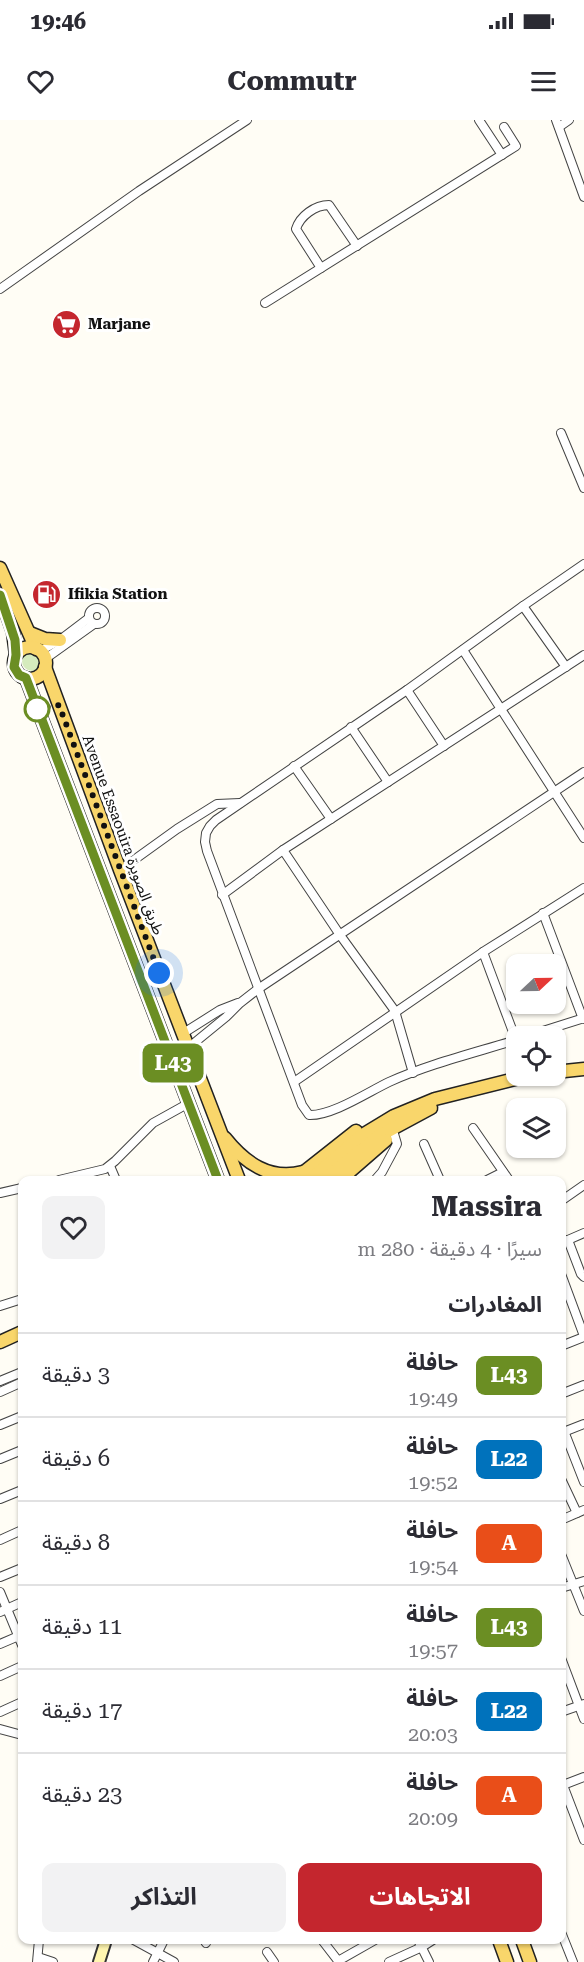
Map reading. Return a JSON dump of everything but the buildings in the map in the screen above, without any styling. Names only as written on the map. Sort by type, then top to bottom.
[{"type":"main road","name":"Avenue Essaouira طريق الصويرة","points":[[0,568],[42,656],[120,870],[237,1176]]},
{"type":"main road","points":[[0,595],[3,610],[14,632],[16,671],[26,678],[216,1176]]},
{"type":"main road","points":[[30,633],[45,639],[60,640]]},
{"type":"main road","points":[[16,655],[23,648],[42,656],[40,675],[36,678],[26,678]]},
{"type":"main road","points":[[566,1071],[584,1069]]},
{"type":"main road","points":[[329,1176],[369,1142],[425,1102],[506,1080]]},
{"type":"main road","points":[[218,1129],[236,1151],[256,1167],[269,1173],[307,1176],[382,1122],[407,1114]]},
{"type":"main road","points":[[344,1176],[394,1134],[407,1114]]},
{"type":"main road","points":[[1,1342],[18,1334]]},
{"type":"main road","points":[[1,1342],[18,1341]]},
{"type":"main road","points":[[500,1944],[507,1962]]},
{"type":"main road","points":[[523,1944],[530,1962]]},
{"type":"street","points":[[0,289],[139,191],[248,120]]},
{"type":"street","points":[[479,120],[502,155]]},
{"type":"street","points":[[569,120],[557,123],[584,197]]},
{"type":"street","points":[[265,303],[516,146],[504,127]]},
{"type":"street","points":[[321,268],[296,229],[299,220],[321,205],[329,205],[357,246]]},
{"type":"street","points":[[561,433],[584,488]]},
{"type":"street","points":[[506,1043],[413,1073],[389,1082],[352,1102],[316,1115],[309,1115],[304,1110],[222,895],[207,851],[206,833],[210,825],[240,803],[407,690],[584,564]]},
{"type":"street","points":[[523,606],[566,667]]},
{"type":"street","points":[[91,621],[42,656],[60,640],[91,621]]},
{"type":"street","points":[[463,650],[584,838]]},
{"type":"street","points":[[222,895],[283,850],[584,655]]},
{"type":"street","points":[[407,690],[444,746]]},
{"type":"street","points":[[351,727],[388,782]]},
{"type":"street","points":[[294,766],[331,819]]},
{"type":"street","points":[[188,1048],[258,989],[584,772]]},
{"type":"street","points":[[120,870],[177,829],[217,804],[240,803]]},
{"type":"street","points":[[283,850],[395,1011],[413,1073]]},
{"type":"street","points":[[294,1082],[483,952],[584,888]]},
{"type":"street","points":[[543,913],[583,1019],[560,1026]]},
{"type":"street","points":[[483,952],[511,1026]]},
{"type":"street","points":[[182,1035],[220,1010],[240,1002]]},
{"type":"street","points":[[80,1176],[110,1166],[153,1123],[189,1103]]},
{"type":"street","points":[[473,1128],[506,1176]]},
{"type":"street","points":[[378,1176],[397,1144],[394,1134]]},
{"type":"street","points":[[424,1144],[438,1176]]},
{"type":"street","points":[[110,1166],[114,1176]]},
{"type":"street","points":[[495,1176],[503,1172]]},
{"type":"street","points":[[566,1198],[584,1185]]},
{"type":"street","points":[[0,1193],[18,1189]]},
{"type":"street","points":[[566,1240],[584,1233]]},
{"type":"street","points":[[566,1245],[584,1277]]},
{"type":"street","points":[[566,1287],[584,1336],[566,1344]]},
{"type":"street","points":[[0,1306],[18,1300]]},
{"type":"street","points":[[0,1381],[18,1373]]},
{"type":"street","points":[[566,1392],[584,1385]]},
{"type":"street","points":[[0,1392],[18,1387]]},
{"type":"street","points":[[0,1425],[18,1418]]},
{"type":"street","points":[[566,1431],[584,1424]]},
{"type":"street","points":[[566,1439],[584,1482]]},
{"type":"street","points":[[0,1458],[18,1451]]},
{"type":"street","points":[[566,1487],[580,1511],[566,1518]]},
{"type":"street","points":[[0,1499],[18,1492]]},
{"type":"street","points":[[0,1540],[18,1532]]},
{"type":"street","points":[[566,1566],[584,1611]]},
{"type":"street","points":[[0,1577],[18,1570]]},
{"type":"street","points":[[566,1586],[584,1581]]},
{"type":"street","points":[[0,1592],[4,1610],[18,1631]]},
{"type":"street","points":[[4,1610],[18,1604]]},
{"type":"street","points":[[0,1644],[18,1636]]},
{"type":"street","points":[[0,1676],[18,1668]]},
{"type":"street","points":[[566,1670],[581,1705],[584,1719]]},
{"type":"street","points":[[0,1712],[18,1704]]},
{"type":"street","points":[[566,1710],[581,1705]]},
{"type":"street","points":[[0,1729],[18,1734]]},
{"type":"street","points":[[566,1782],[584,1777]]},
{"type":"street","points":[[566,1791],[580,1817],[584,1840]]},
{"type":"street","points":[[39,1944],[37,1960],[53,1962]]},
{"type":"street","points":[[99,1962],[105,1944]]},
{"type":"street","points":[[141,1944],[174,1962]]},
{"type":"street","points":[[153,1962],[162,1944]]},
{"type":"street","points":[[325,1944],[339,1961],[368,1944]]},
{"type":"street","points":[[389,1962],[418,1944]]},
{"type":"street","points":[[420,1944],[429,1962]]},
{"type":"street","points":[[566,1944],[573,1962]]},
{"type":"street","points":[[267,1952],[274,1962]]},
{"type":"green space","points":[[28,651],[36,651],[42,657],[42,665],[36,671],[28,671],[22,665],[22,657]]},
{"type":"bus line","name":"L43","points":[[0,595],[14,632],[16,655],[14,667],[19,675],[26,678],[216,1176]]},
{"type":"place","name":"Marjane","points":[[67,324]]},
{"type":"place","name":"Ifikia Station","points":[[47,594]]},
{"type":"route","points":[[37,709],[59,705],[159,973]]}]
